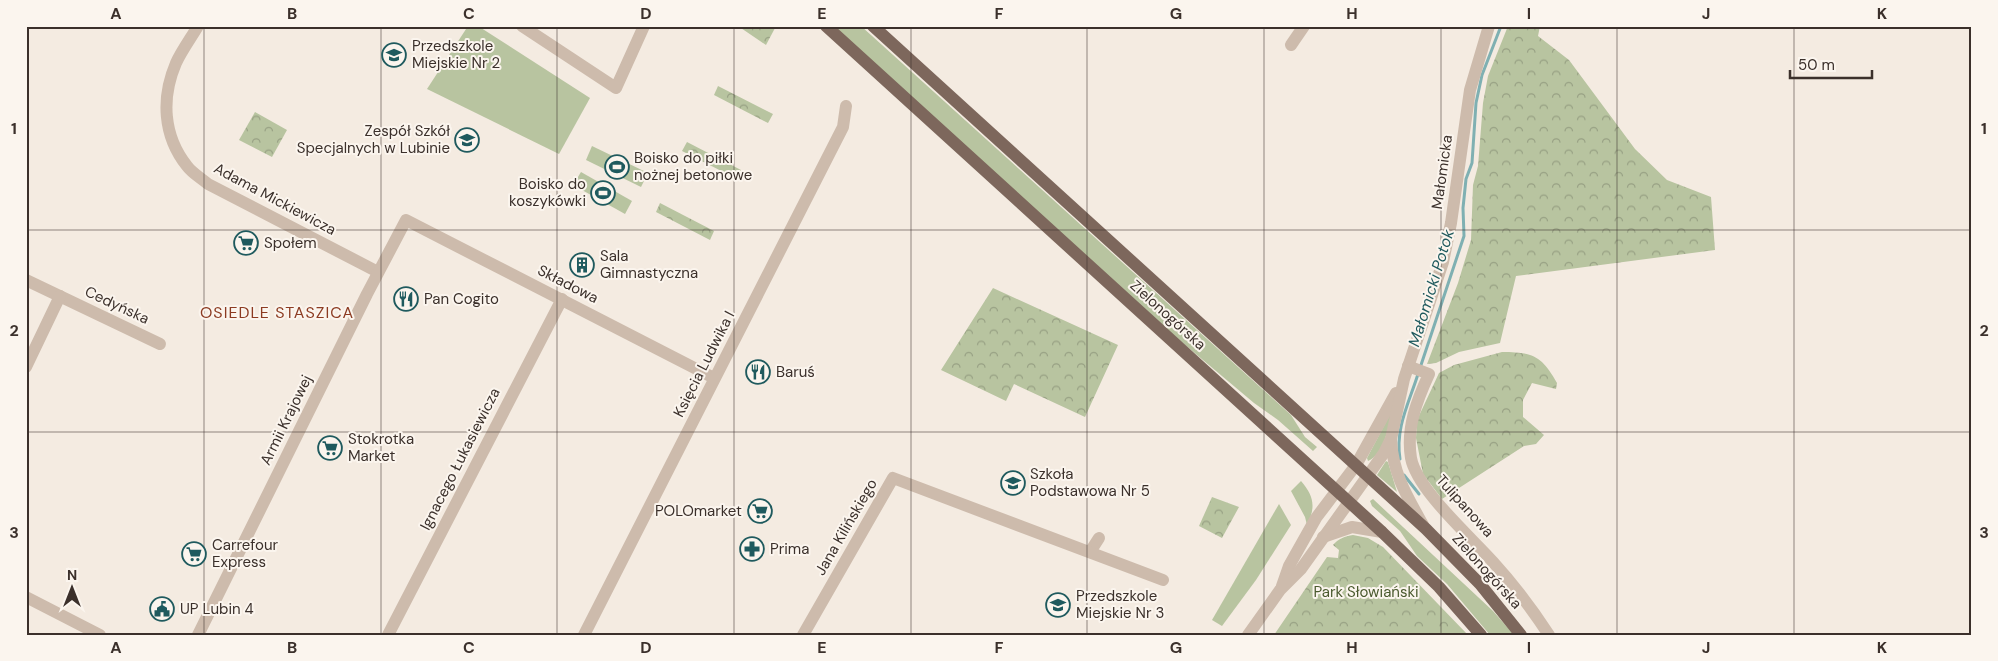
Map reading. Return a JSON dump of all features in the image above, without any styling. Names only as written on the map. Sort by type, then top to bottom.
[{"type":"main road","name":"Zielonogórska","points":[[826,26],[1382,532],[1439,587],[1481,635]]},
{"type":"main road","name":"Zielonogórska","points":[[873,26],[1426,529],[1480,584],[1521,635]]},
{"type":"street","name":"Adama Mickiewicza","points":[[198,26],[177,62],[171,78],[165,115],[171,141],[188,167],[208,184],[378,272]]},
{"type":"street","points":[[522,26],[616,88],[644,26]]},
{"type":"street","points":[[1291,45],[1304,26]]},
{"type":"street","name":"Małomicka","points":[[1280,590],[1289,566],[1319,514],[1356,465],[1404,379],[1416,369],[1427,312],[1444,258],[1451,223],[1470,90],[1475,67],[1489,26]]},
{"type":"street","name":"Księcia Ludwika I","points":[[584,635],[843,127],[846,106]]},
{"type":"street","name":"Armii Krajowej","points":[[198,635],[378,272],[406,220]]},
{"type":"street","name":"Składowa","points":[[406,220],[714,378]]},
{"type":"street","name":"Cedyńska","points":[[26,280],[160,344]]},
{"type":"street","name":"Cedyńska","points":[[26,367],[60,296]]},
{"type":"street","name":"Ignacego Łukasiewicza","points":[[388,635],[562,299]]},
{"type":"street","name":"Tulipanowa","points":[[1416,369],[1429,374],[1419,398],[1410,432],[1412,460],[1416,472],[1426,489],[1495,564],[1531,608],[1549,635]]},
{"type":"street","name":"Małomicka","points":[[1280,590],[1299,572],[1384,453],[1391,438],[1404,379]]},
{"type":"street","points":[[1391,438],[1397,476],[1426,529]]},
{"type":"street","name":"Jana Kilińskiego","points":[[803,635],[893,478],[1163,580]]},
{"type":"street","points":[[1323,537],[1352,528],[1382,532]]},
{"type":"street","points":[[1090,552],[1099,538]]},
{"type":"street","points":[[1248,635],[1280,590]]},
{"type":"street","points":[[26,597],[100,635]]},
{"type":"green space","points":[[468,26],[478,26],[590,98],[559,154],[427,89]]},
{"type":"green space","points":[[738,26],[774,26],[775,28],[766,45]]},
{"type":"green space","points":[[829,26],[861,26],[1291,415],[1305,437],[1317,447],[1313,451],[1159,323]]},
{"type":"green space","points":[[1508,26],[1540,26],[1538,36],[1569,60],[1635,149],[1667,180],[1711,197],[1715,250],[1516,276],[1500,343],[1459,352],[1436,363],[1427,364],[1458,283],[1471,240],[1473,185],[1478,166],[1483,103],[1488,76]]},
{"type":"green space","points":[[718,86],[773,114],[768,123],[714,95]]},
{"type":"green space","points":[[255,112],[287,130],[272,157],[239,140]]},
{"type":"green space","points":[[687,142],[741,170],[737,179],[682,151]]},
{"type":"green space","name":"Boisko do piłki nożnej betonowe","points":[[592,146],[648,173],[641,187],[586,160]]},
{"type":"green space","name":"Boisko do koszykówki","points":[[581,172],[632,201],[625,214],[573,185]]},
{"type":"green space","points":[[660,203],[714,231],[710,240],[656,212]]},
{"type":"green space","points":[[993,288],[1118,345],[1085,417],[1014,384],[1006,401],[941,370]]},
{"type":"green space","points":[[1502,352],[1522,353],[1536,357],[1552,374],[1557,383],[1556,389],[1532,383],[1523,400],[1523,417],[1544,435],[1536,444],[1524,446],[1442,499],[1423,474],[1416,438],[1417,420],[1439,373],[1454,365]]},
{"type":"green space","points":[[1394,407],[1379,452],[1368,461],[1367,458]]},
{"type":"green space","points":[[1386,461],[1388,462],[1397,492],[1377,475]]},
{"type":"green space","points":[[1301,481],[1309,492],[1312,502],[1312,513],[1307,525],[1305,517],[1291,491]]},
{"type":"green space","points":[[1212,497],[1239,507],[1222,538],[1199,526]]},
{"type":"green space","points":[[1373,499],[1493,611],[1514,635],[1490,635],[1447,584],[1417,556],[1400,531],[1372,506],[1370,501]]},
{"type":"green space","points":[[1279,504],[1291,525],[1256,580],[1222,626],[1212,620]]},
{"type":"green space","name":"Park Słowiański","points":[[1353,535],[1368,538],[1383,547],[1468,635],[1274,635],[1327,557],[1338,558],[1339,550],[1333,545],[1342,538]]},
{"type":"waterway","name":"Małomicki Potok","points":[[1420,368],[1464,236],[1463,208],[1466,179],[1472,163],[1476,103],[1482,75],[1501,26]]},
{"type":"waterway","name":"Małomicki Potok","points":[[1400,459],[1399,437],[1401,426],[1418,374]]},
{"type":"waterway","name":"Małomicki Potok","points":[[1404,475],[1419,494]]},
{"type":"place","name":"Przedszkole Miejskie Nr 2","points":[[394,55]]},
{"type":"place","name":"Zespół Szkół Specjalnych w Lubinie","points":[[467,140]]},
{"type":"place","name":"Boisko do piłki nożnej betonowe","points":[[617,167]]},
{"type":"place","name":"Boisko do koszykówki","points":[[603,193]]},
{"type":"place","name":"Społem","points":[[246,243]]},
{"type":"place","name":"Sala Gimnastyczna","points":[[582,265]]},
{"type":"place","name":"Pan Cogito","points":[[406,299]]},
{"type":"place","name":"Baruś","points":[[758,372]]},
{"type":"place","name":"Stokrotka Market","points":[[330,448]]},
{"type":"place","name":"Szkoła Podstawowa Nr 5","points":[[1013,483]]},
{"type":"place","name":"POLOmarket","points":[[760,511]]},
{"type":"place","name":"Prima","points":[[752,549]]},
{"type":"place","name":"Carrefour Express","points":[[194,554]]},
{"type":"place","name":"Przedszkole Miejskie Nr 3","points":[[1058,605]]},
{"type":"place","name":"UP Lubin 4","points":[[162,609]]},
{"type":"district","name":"OSIEDLE STASZICA","points":[[277,312]]}]
